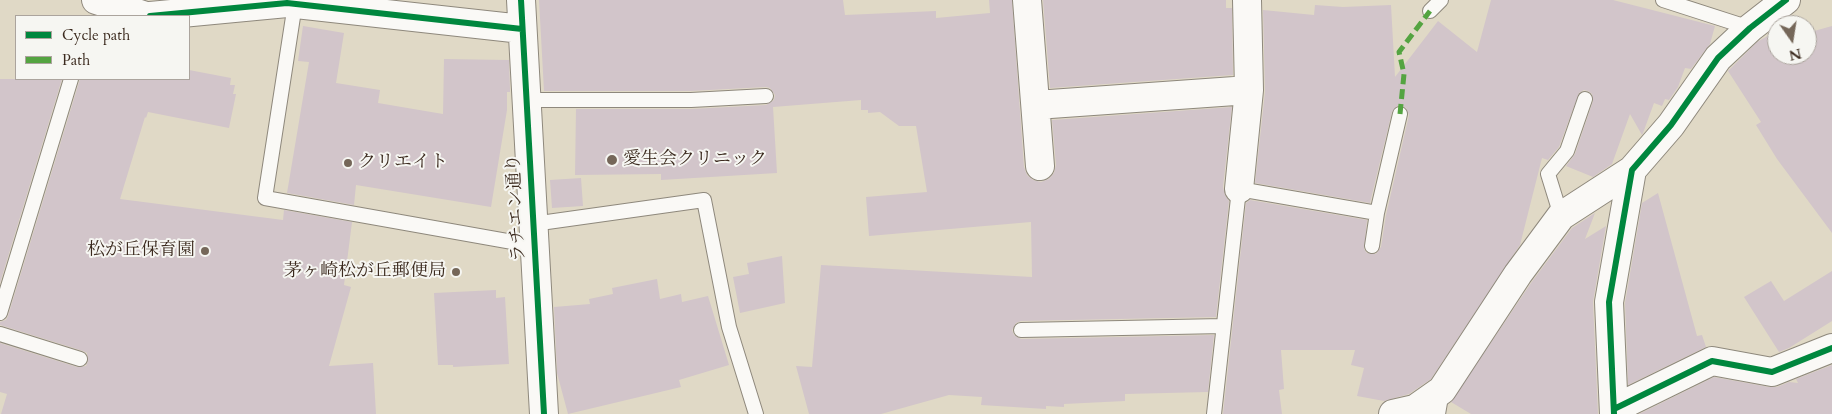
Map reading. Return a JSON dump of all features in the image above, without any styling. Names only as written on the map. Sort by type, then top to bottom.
[{"type":"street","points":[[96,0],[145,15]]},
{"type":"street","name":"ラチエン通り","points":[[521,0],[544,414]]},
{"type":"street","points":[[1027,0],[1040,166]]},
{"type":"street","points":[[1239,189],[1249,90],[1246,0]]},
{"type":"street","points":[[1393,414],[1440,402],[1518,274],[1561,216],[1632,170],[1671,124],[1718,58],[1750,28],[1786,0]]},
{"type":"street","points":[[159,15],[287,3],[522,29]]},
{"type":"street","points":[[1036,105],[1249,90]]},
{"type":"street","points":[[1632,170],[1609,302],[1614,412],[1712,361],[1772,372],[1832,348]]},
{"type":"lane","points":[[91,15],[96,0]]},
{"type":"lane","points":[[1430,11],[1441,0]]},
{"type":"lane","points":[[1663,0],[1750,28]]},
{"type":"lane","points":[[295,4],[265,198],[534,235],[704,200],[728,327],[756,414]]},
{"type":"lane","points":[[0,313],[71,80]]},
{"type":"lane","points":[[526,100],[691,100],[766,96]]},
{"type":"lane","points":[[1561,216],[1548,174],[1567,152],[1585,99]]},
{"type":"lane","points":[[1372,246],[1400,114]]},
{"type":"lane","points":[[1214,414],[1239,189],[1378,213]]},
{"type":"lane","points":[[1022,330],[1223,326]]},
{"type":"lane","points":[[0,334],[80,359]]},
{"type":"building","points":[[539,0],[843,0],[845,15],[936,11],[936,18],[990,13],[989,0],[1012,0],[1024,167],[1027,175],[1033,180],[1041,182],[1049,179],[1054,173],[1056,165],[1052,120],[1232,107],[1223,187],[1229,201],[1216,317],[1021,321],[1016,323],[1012,330],[1014,335],[1021,339],[1214,335],[1208,392],[1125,394],[1125,401],[1064,404],[1064,407],[1046,406],[1046,409],[981,405],[982,397],[949,395],[881,414],[809,414],[796,366],[812,367],[821,265],[1032,277],[1031,222],[869,236],[866,197],[927,192],[916,126],[899,126],[880,112],[868,113],[868,110],[861,110],[861,100],[773,107],[777,173],[661,180],[661,174],[575,175],[576,109],[691,109],[766,105],[774,100],[775,95],[770,88],[766,87],[691,91],[544,91]]},
{"type":"building","points":[[1043,0],[1226,0],[1226,8],[1232,8],[1233,75],[1050,88]]},
{"type":"building","points":[[1491,0],[1613,0],[1715,26],[1710,44],[1691,69],[1685,68],[1678,87],[1669,100],[1665,99],[1662,106],[1654,103],[1642,135],[1630,114],[1612,164],[1593,177],[1566,166],[1575,154],[1593,101],[1592,94],[1588,91],[1584,90],[1579,93],[1559,147],[1548,160],[1542,158],[1520,245],[1431,379],[1409,394],[1384,401],[1357,396],[1364,368],[1351,365],[1355,350],[1281,350],[1284,389],[1279,390],[1282,414],[1223,414],[1246,203],[1250,200],[1367,220],[1364,249],[1367,253],[1376,254],[1381,247],[1386,215],[1409,115],[1406,108],[1401,105],[1397,106],[1392,112],[1370,203],[1255,183],[1265,92],[1263,10],[1314,15],[1315,5],[1343,7],[1391,5],[1395,77],[1438,21],[1477,52]]},
{"type":"building","points":[[303,26],[344,33],[336,83],[380,90],[378,103],[443,114],[444,59],[509,60],[510,92],[507,92],[507,110],[491,207],[356,185],[354,205],[287,193],[309,62],[298,61]]},
{"type":"building","points":[[1832,26],[1832,233],[1777,159],[1756,125],[1761,122],[1728,71],[1757,42],[1767,36],[1767,65],[1817,65],[1817,30]]},
{"type":"building","points":[[190,70],[231,78],[230,85],[235,85],[233,94],[236,94],[229,128],[148,112],[120,199],[283,220],[284,210],[352,222],[344,285],[351,287],[329,366],[373,363],[376,414],[1,414],[7,394],[0,392],[0,343],[77,367],[86,366],[88,361],[87,353],[83,351],[0,325],[0,322],[6,320],[80,80],[190,80]]},
{"type":"building","points":[[0,79],[62,80],[0,283]]},
{"type":"building","points":[[581,178],[583,206],[552,208],[550,180]]},
{"type":"building","points":[[1658,193],[1697,336],[1702,335],[1706,347],[1628,385],[1625,303],[1642,203]]},
{"type":"building","points":[[1595,213],[1585,239],[1606,226],[1593,302],[1598,414],[1471,414],[1451,402],[1531,283],[1572,228]]},
{"type":"building","points":[[782,256],[785,303],[740,313],[733,277],[749,274],[747,263]]},
{"type":"building","points":[[1832,271],[1832,321],[1789,348],[1779,352],[1744,297],[1771,281],[1784,301]]},
{"type":"building","points":[[657,279],[660,299],[681,294],[682,302],[708,296],[729,365],[679,380],[681,387],[568,414],[557,373],[554,307],[590,304],[589,299],[613,294],[612,288]]},
{"type":"building","points":[[496,290],[496,298],[505,297],[509,364],[453,367],[453,365],[438,365],[434,293]]},
{"type":"building","points":[[1832,365],[1832,414],[1639,414],[1714,377],[1777,387],[1789,382],[1798,383],[1796,379]]},
{"type":"marked path","points":[[1400,114],[1404,74],[1399,52],[1430,11]]},
{"type":"cycle path","points":[[521,0],[544,414]]},
{"type":"cycle path","points":[[1614,414],[1609,302],[1632,170],[1671,125],[1718,58],[1750,28],[1786,0]]},
{"type":"cycle path","points":[[161,15],[287,3],[522,29]]},
{"type":"cycle path","points":[[1614,409],[1712,361],[1772,372],[1832,348]]},
{"type":"place","name":"愛生会クリニック","points":[[612,160]]},
{"type":"place","name":"クリエイト","points":[[348,163]]},
{"type":"place","name":"松が丘保育園","points":[[205,251]]},
{"type":"place","name":"茅ヶ崎松が丘郵便局","points":[[456,272]]}]
